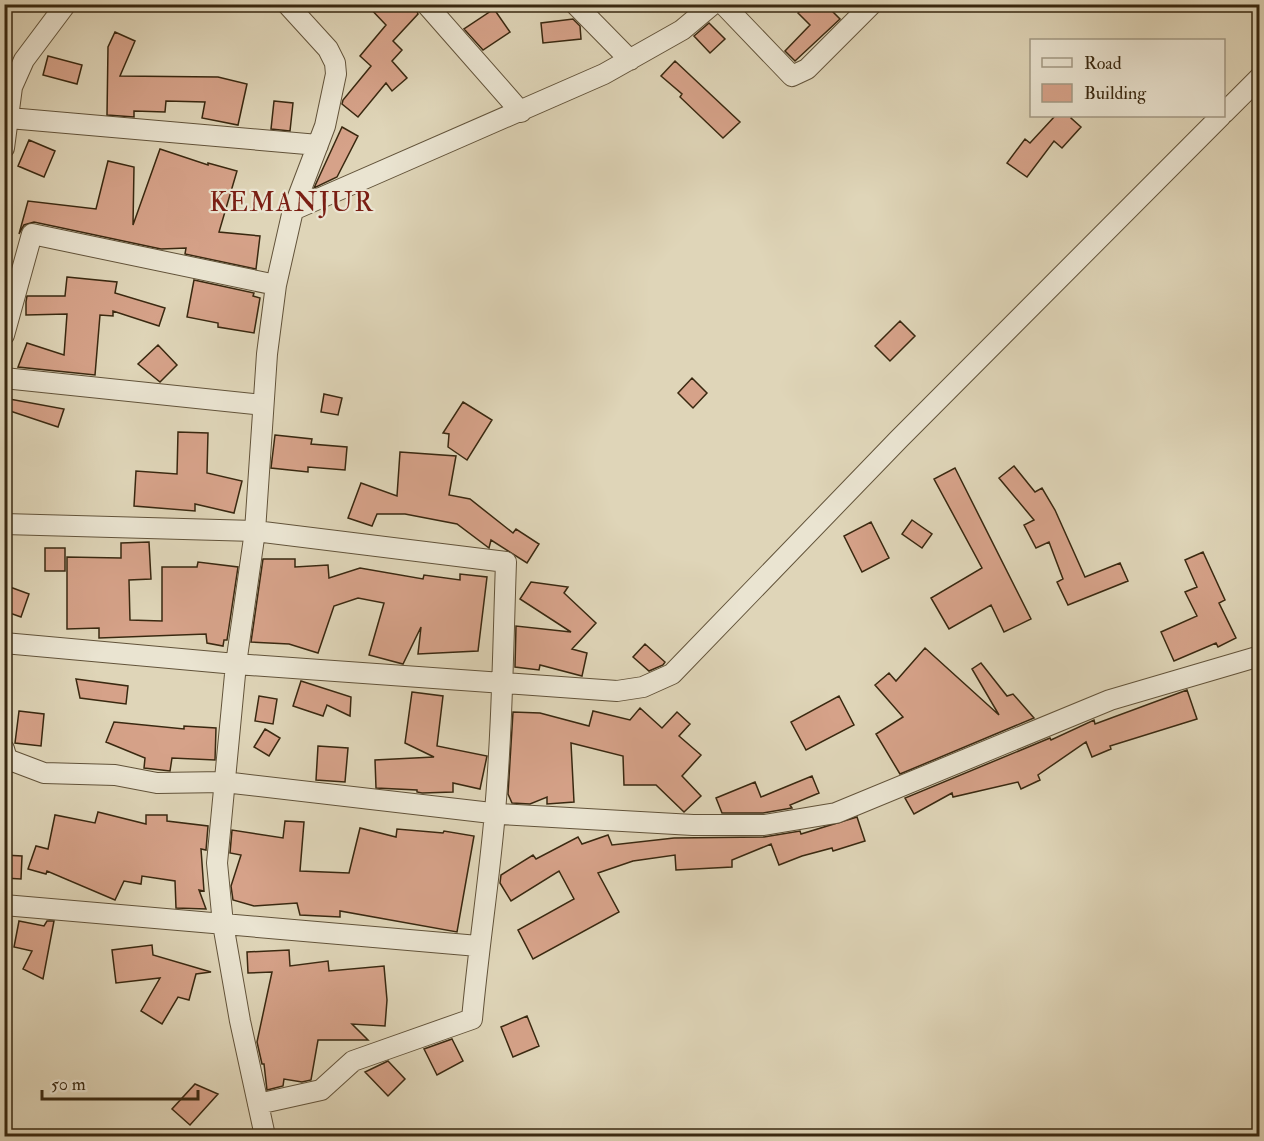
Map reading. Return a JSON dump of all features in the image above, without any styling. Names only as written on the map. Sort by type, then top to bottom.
[{"type":"street","points":[[4,148],[12,87],[24,60],[66,4]]},
{"type":"street","points":[[265,1137],[223,924],[218,863],[236,664],[255,531],[263,405],[276,285],[293,210],[318,145],[332,99],[335,63],[315,32],[287,4]]},
{"type":"street","points":[[426,4],[521,112]]},
{"type":"street","points":[[575,4],[630,60]]},
{"type":"street","points":[[293,210],[604,74],[682,30],[713,4]]},
{"type":"street","points":[[723,4],[792,76],[807,69],[864,7]]},
{"type":"street","points":[[1225,111],[1260,77]]},
{"type":"street","points":[[4,643],[236,664],[617,691],[643,687],[672,674],[907,431],[1219,117]]},
{"type":"street","points":[[9,118],[318,145]]},
{"type":"street","points":[[4,335],[32,234],[276,285]]},
{"type":"street","points":[[4,378],[263,405]]},
{"type":"street","points":[[4,524],[255,531],[506,562],[494,813],[472,1019],[353,1061],[321,1090],[258,1104]]},
{"type":"street","points":[[4,749],[7,759],[44,773],[115,775],[157,783],[224,782],[494,813],[693,825],[764,825],[836,813],[1110,700],[1260,656]]},
{"type":"street","points":[[4,905],[478,946]]},
{"type":"building","points":[[366,4],[414,4],[418,14],[393,41],[402,50],[392,61],[407,78],[392,91],[386,83],[358,117],[342,104],[343,100],[371,66],[360,56],[386,25]]},
{"type":"building","points":[[807,4],[825,4],[840,19],[795,61],[785,51],[810,25],[798,13]]},
{"type":"building","points":[[494,9],[510,32],[483,50],[464,29]]},
{"type":"building","points":[[573,19],[580,26],[581,39],[543,43],[541,23]]},
{"type":"building","points":[[709,23],[725,39],[710,53],[694,36]]},
{"type":"building","points":[[115,32],[135,41],[120,76],[218,77],[247,84],[238,125],[202,118],[205,102],[166,101],[165,112],[134,111],[134,117],[107,115],[108,47]]},
{"type":"building","points":[[48,56],[82,65],[77,84],[43,75]]},
{"type":"building","points":[[675,61],[740,122],[723,138],[680,97],[682,94],[661,76]]},
{"type":"building","points":[[274,101],[293,103],[290,131],[271,129]]},
{"type":"building","points":[[1054,117],[1072,117],[1081,127],[1062,148],[1054,141],[1027,177],[1007,163],[1025,139],[1030,143]]},
{"type":"building","points":[[342,127],[358,136],[337,177],[314,188]]},
{"type":"building","points":[[29,140],[55,151],[44,177],[18,166]]},
{"type":"building","points":[[160,149],[208,165],[208,163],[237,171],[219,232],[260,236],[256,269],[185,254],[186,248],[161,249],[34,222],[24,225],[19,234],[28,201],[96,209],[108,161],[134,167],[133,225]]},
{"type":"building","points":[[67,277],[117,282],[115,293],[165,308],[159,326],[113,311],[113,316],[100,315],[95,375],[18,367],[27,343],[64,355],[67,314],[26,315],[26,302],[27,296],[65,296]]},
{"type":"building","points":[[194,280],[254,293],[253,296],[260,298],[254,333],[218,327],[218,323],[187,317]]},
{"type":"building","points":[[900,321],[915,336],[890,361],[875,346]]},
{"type":"building","points":[[158,345],[177,365],[160,382],[138,364]]},
{"type":"building","points":[[692,378],[707,393],[693,408],[678,393]]},
{"type":"building","points":[[324,394],[342,398],[338,415],[321,412]]},
{"type":"building","points":[[4,398],[64,409],[58,427],[4,409]]},
{"type":"building","points":[[463,402],[492,420],[467,460],[448,447],[449,434],[443,433]]},
{"type":"building","points":[[178,432],[208,433],[207,473],[242,481],[234,513],[195,504],[195,511],[134,506],[136,471],[177,474]]},
{"type":"building","points":[[275,435],[312,439],[311,444],[347,447],[345,470],[308,467],[308,472],[271,468]]},
{"type":"building","points":[[400,452],[456,456],[449,495],[470,499],[513,533],[516,529],[539,544],[527,563],[491,540],[489,548],[457,524],[405,514],[377,514],[372,526],[348,518],[361,483],[397,496]]},
{"type":"building","points":[[1014,466],[1035,492],[1042,488],[1055,510],[1085,577],[1120,563],[1128,581],[1068,605],[1057,582],[1063,579],[1049,542],[1036,548],[1024,525],[1034,520],[999,478]]},
{"type":"building","points":[[955,468],[1031,619],[1004,632],[991,605],[949,629],[931,598],[982,568],[934,479]]},
{"type":"building","points":[[912,520],[932,534],[922,548],[902,534]]},
{"type":"building","points":[[871,522],[889,558],[862,572],[844,536]]},
{"type":"building","points":[[149,542],[151,579],[129,580],[130,620],[162,621],[162,567],[197,567],[198,562],[238,567],[227,640],[224,640],[223,646],[207,643],[206,634],[99,638],[99,628],[67,629],[67,557],[121,558],[121,543]]},
{"type":"building","points":[[45,548],[65,548],[65,571],[45,571]]},
{"type":"building","points":[[1203,552],[1225,600],[1219,603],[1236,638],[1218,647],[1216,643],[1174,661],[1161,632],[1197,616],[1185,592],[1197,587],[1185,560]]},
{"type":"building","points":[[263,559],[295,559],[295,567],[328,565],[329,578],[360,568],[423,579],[424,575],[460,580],[460,574],[487,577],[478,651],[418,654],[421,627],[403,664],[369,655],[384,603],[358,598],[334,606],[318,653],[289,644],[251,642]]},
{"type":"building","points":[[531,582],[568,587],[564,593],[596,623],[572,649],[587,653],[582,676],[540,665],[539,670],[515,667],[516,626],[571,632],[520,599]]},
{"type":"building","points":[[10,587],[29,594],[21,617],[4,611],[4,594],[8,595]]},
{"type":"building","points":[[645,644],[665,662],[663,665],[649,671],[633,657]]},
{"type":"building","points":[[925,648],[999,715],[972,669],[981,663],[1007,696],[1013,694],[1034,718],[900,774],[876,734],[903,717],[875,685],[889,673],[896,681]]},
{"type":"building","points":[[76,679],[128,686],[126,704],[80,698]]},
{"type":"building","points":[[301,681],[351,697],[350,716],[327,705],[323,716],[293,706]]},
{"type":"building","points":[[1187,690],[1197,719],[1110,746],[1111,749],[1092,757],[1086,742],[1038,775],[1040,780],[1021,789],[1018,782],[953,797],[952,793],[914,814],[905,798],[1050,738],[1051,740],[1094,720],[1095,724]]},
{"type":"building","points":[[412,692],[443,696],[437,746],[487,756],[480,789],[453,783],[453,792],[422,793],[417,790],[376,788],[375,760],[434,757],[405,743]]},
{"type":"building","points":[[259,696],[277,699],[273,724],[255,721]]},
{"type":"building","points":[[839,696],[854,725],[806,750],[791,722]]},
{"type":"building","points":[[640,708],[662,728],[677,712],[690,724],[679,736],[701,755],[682,776],[701,796],[684,812],[656,785],[624,785],[623,756],[571,743],[574,802],[547,804],[547,797],[530,804],[512,803],[508,794],[513,712],[540,713],[589,726],[593,711],[630,720]]},
{"type":"building","points":[[19,711],[44,714],[41,746],[15,743]]},
{"type":"building","points":[[114,722],[184,729],[184,726],[216,728],[215,760],[172,758],[170,771],[144,768],[145,758],[106,742]]},
{"type":"building","points":[[265,729],[280,738],[269,756],[254,747]]},
{"type":"building","points":[[318,746],[348,748],[345,782],[316,780]]},
{"type":"building","points":[[812,776],[819,793],[790,805],[792,808],[763,813],[722,813],[716,798],[755,782],[761,797]]},
{"type":"building","points":[[98,812],[146,824],[146,815],[167,815],[167,821],[208,826],[206,850],[201,849],[204,891],[199,890],[206,909],[176,908],[175,881],[142,876],[141,884],[124,881],[115,900],[47,871],[46,874],[28,869],[36,846],[48,849],[55,815],[95,823]]},
{"type":"building","points":[[857,817],[865,841],[833,851],[832,848],[802,856],[779,865],[771,844],[732,860],[732,867],[676,870],[675,855],[633,861],[598,873],[619,912],[533,959],[518,930],[574,899],[559,871],[511,901],[500,883],[501,875],[533,855],[536,859],[578,837],[582,844],[608,835],[612,845],[674,838],[764,837],[800,831],[801,834]]},
{"type":"building","points":[[285,821],[304,822],[300,871],[349,873],[360,828],[396,837],[397,829],[443,833],[444,831],[474,836],[457,932],[340,911],[340,917],[300,915],[297,903],[254,906],[233,900],[231,886],[241,855],[230,853],[232,830],[283,838]]},
{"type":"building","points":[[4,855],[22,856],[21,879],[4,878]]},
{"type":"building","points":[[19,921],[44,926],[47,921],[54,921],[43,979],[23,969],[32,951],[14,947]]},
{"type":"building","points":[[152,945],[153,955],[211,972],[196,974],[189,1000],[178,997],[162,1024],[141,1011],[160,978],[116,983],[112,950]]},
{"type":"building","points":[[289,950],[290,966],[328,961],[329,971],[384,966],[387,1000],[385,1026],[352,1024],[368,1040],[318,1040],[311,1080],[302,1082],[284,1079],[283,1086],[267,1090],[264,1064],[262,1064],[257,1042],[272,972],[248,973],[247,952]]},
{"type":"building","points":[[527,1016],[539,1046],[513,1057],[501,1027]]},
{"type":"building","points":[[452,1039],[463,1061],[437,1075],[424,1049]]},
{"type":"building","points":[[388,1061],[405,1079],[388,1096],[365,1072]]},
{"type":"building","points":[[195,1084],[218,1094],[190,1125],[172,1109]]},
{"type":"district","name":"KEMANJUR","points":[[292,203]]}]
